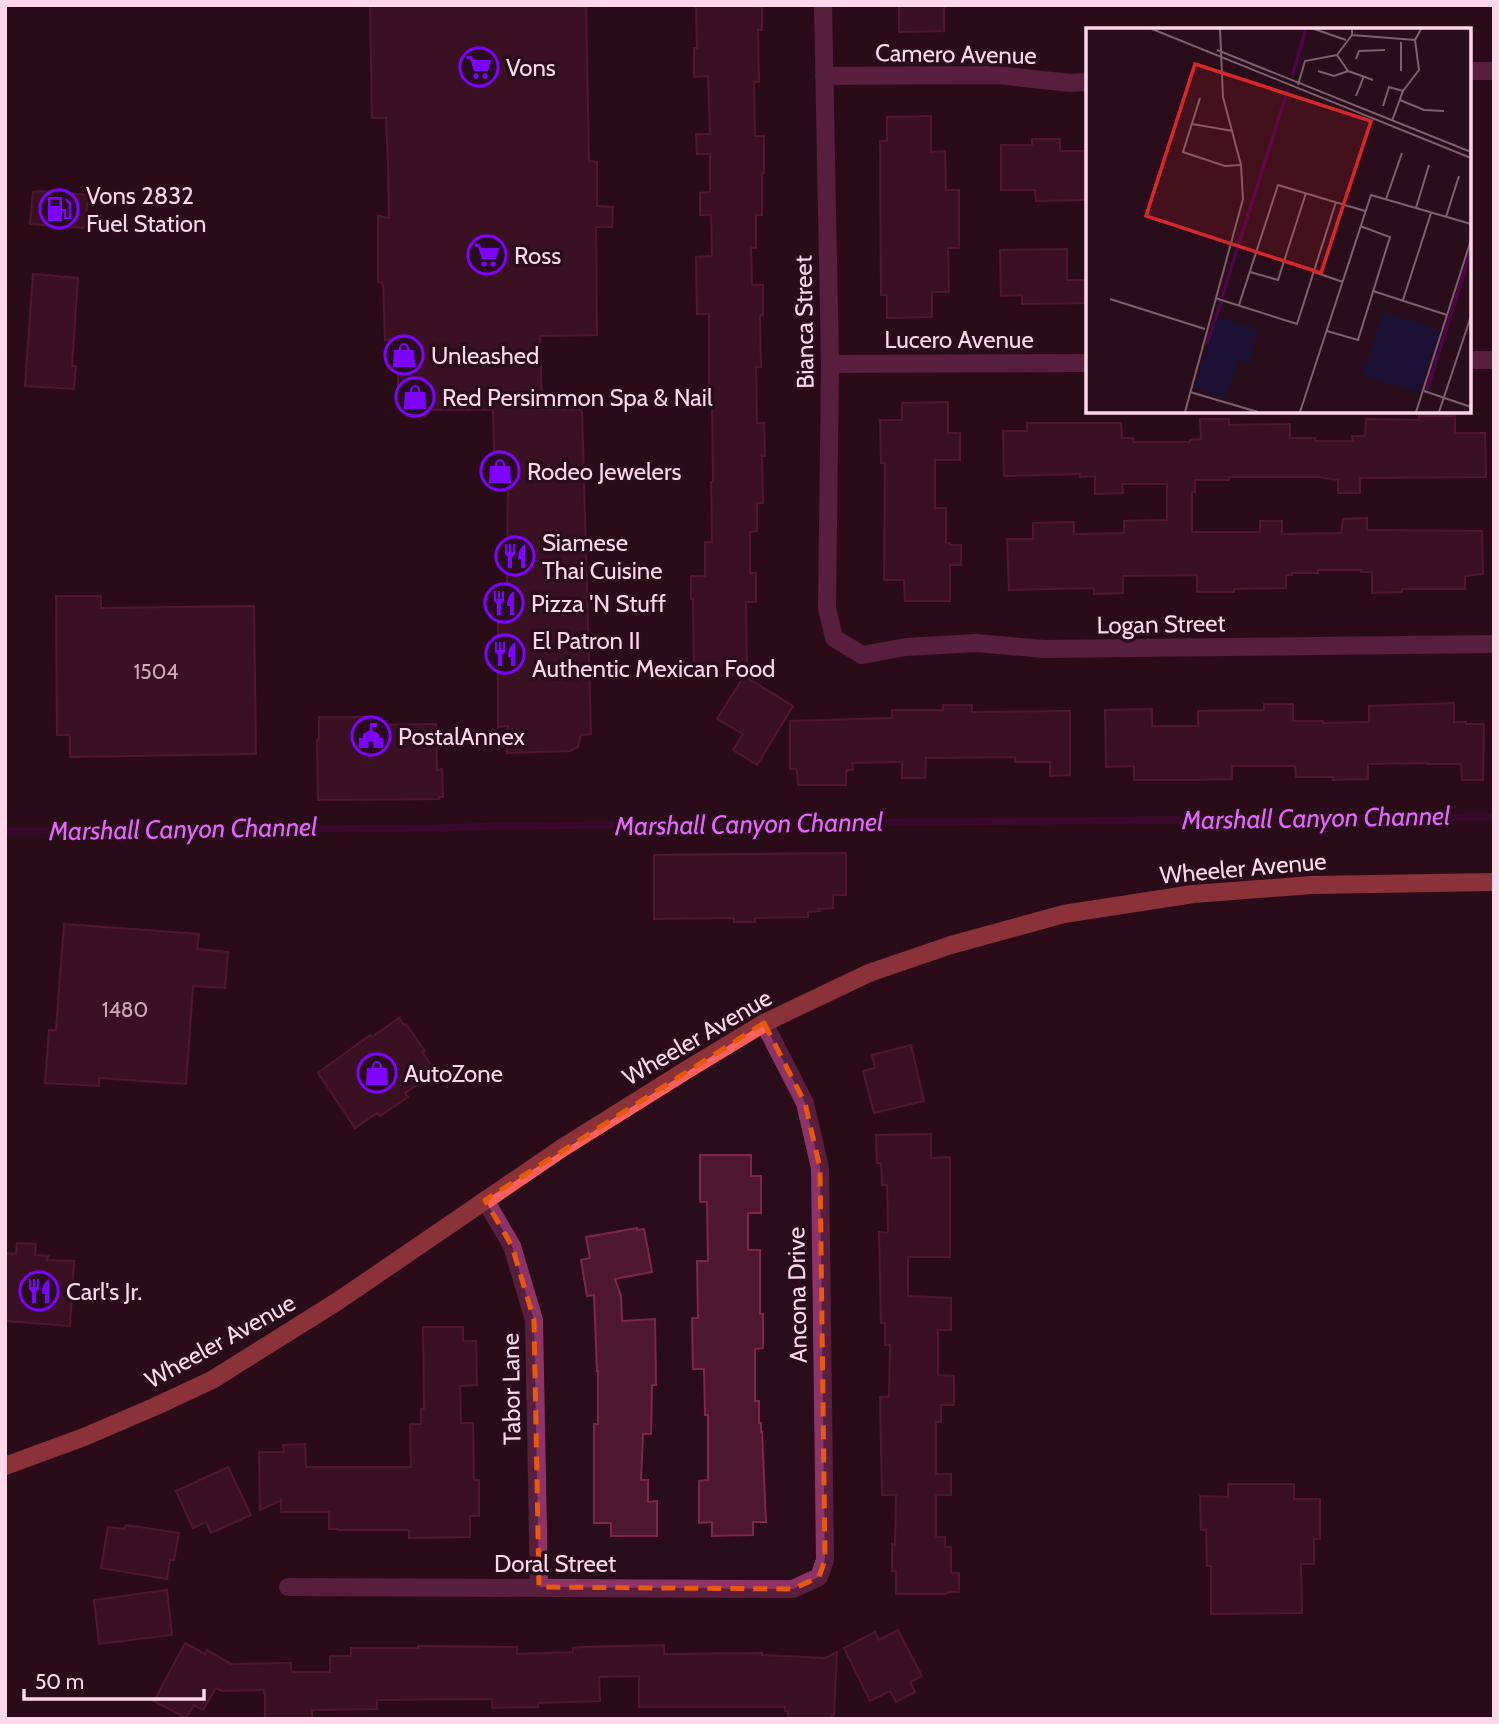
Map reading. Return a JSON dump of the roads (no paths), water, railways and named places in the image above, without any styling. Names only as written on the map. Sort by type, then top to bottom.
[{"type":"main road","name":"Wheeler Avenue","points":[[5,1466],[84,1437],[212,1380],[338,1301],[607,1119],[764,1023],[869,973],[1064,914],[1206,893],[1312,885],[1494,882]]},
{"type":"street","name":"Bianca Street","points":[[823,5],[830,364],[827,608],[834,638]]},
{"type":"street","points":[[1471,71],[1494,71]]},
{"type":"street","name":"Camero Avenue","points":[[824,76],[998,75],[1070,83],[1086,82]]},
{"type":"street","points":[[1471,360],[1494,360]]},
{"type":"street","name":"Lucero Avenue","points":[[830,364],[1086,363]]},
{"type":"street","name":"Logan Street","points":[[834,638],[862,655],[906,647],[976,643],[1044,649],[1494,644]]},
{"type":"street","name":"Ancona Drive","points":[[764,1023],[805,1103],[820,1168],[825,1560],[819,1577]]},
{"type":"street","name":"Tabor Lane","points":[[485,1200],[512,1246],[534,1320],[540,1587]]},
{"type":"street","name":"Doral Street","points":[[288,1587],[793,1589],[819,1577]]},
{"type":"waterway","name":"Marshall Canyon Channel","points":[[5,831],[1494,817]]},
{"type":"place","name":"Vons","points":[[479,67]]},
{"type":"place","name":"Vons 2832 Fuel Station","points":[[59,209]]},
{"type":"place","name":"Ross","points":[[487,255]]},
{"type":"place","name":"Unleashed","points":[[404,355]]},
{"type":"place","name":"Red Persimmon Spa & Nail","points":[[415,397]]},
{"type":"place","name":"Rodeo Jewelers","points":[[500,471]]},
{"type":"place","name":"Siamese Thai Cuisine","points":[[515,556]]},
{"type":"place","name":"Pizza 'N Stuff","points":[[504,603]]},
{"type":"place","name":"El Patron II Authentic Mexican Food","points":[[505,654]]},
{"type":"place","name":"PostalAnnex","points":[[371,736]]},
{"type":"place","name":"AutoZone","points":[[377,1073]]},
{"type":"place","name":"Carl's Jr.","points":[[39,1291]]}]
